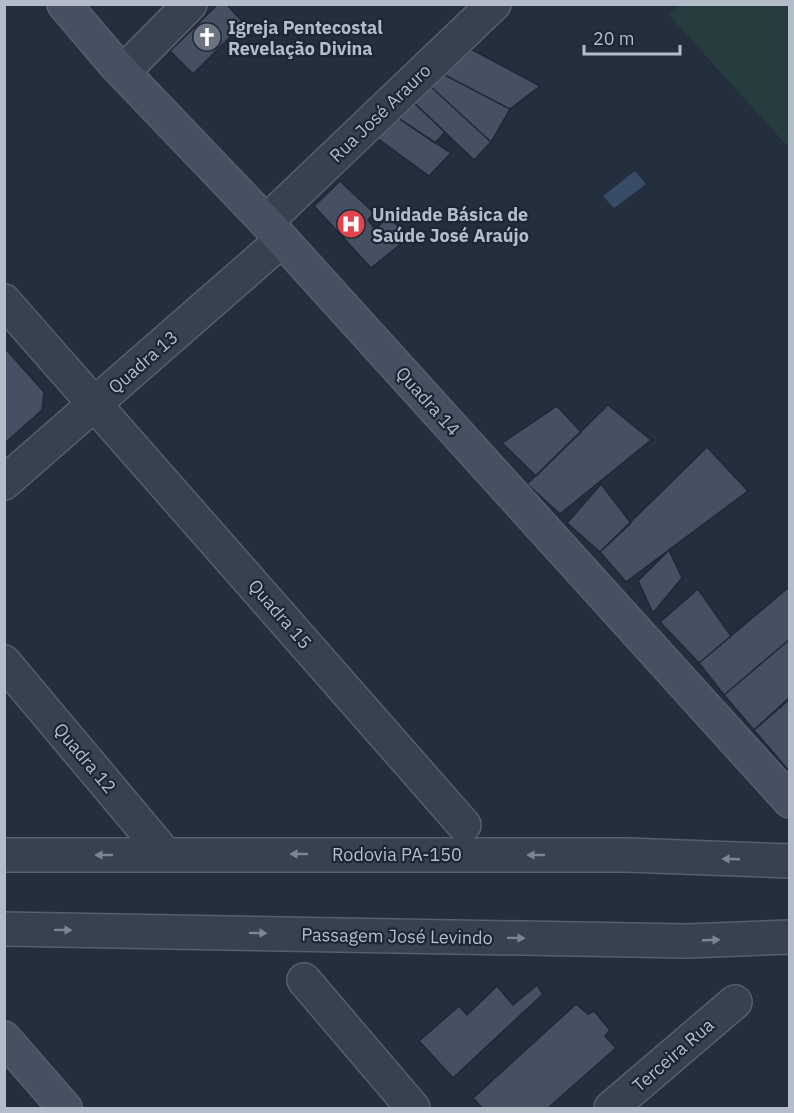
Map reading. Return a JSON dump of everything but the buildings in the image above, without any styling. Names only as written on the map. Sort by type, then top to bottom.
[{"type":"street","name":"Quadra 14","points":[[64,4],[123,72],[274,231],[789,801]]},
{"type":"street","points":[[123,72],[190,4]]},
{"type":"street","name":"Rua José Arauro","points":[[274,231],[494,4]]},
{"type":"street","name":"Quadra 13","points":[[4,483],[96,403],[274,231]]},
{"type":"street","points":[[4,301],[96,403]]},
{"type":"street","name":"Quadra 15","points":[[96,403],[464,825]]},
{"type":"street","name":"Quadra 12","points":[[4,662],[165,855]]},
{"type":"street","name":"Rodovia PA-150","points":[[4,855],[627,855],[789,861]]},
{"type":"street","name":"Passagem José Levindo","points":[[4,928],[687,942],[789,937]]},
{"type":"street","points":[[304,980],[413,1108]]},
{"type":"street","name":"Terceira Rua","points":[[611,1108],[735,1002]]},
{"type":"street","points":[[4,1038],[65,1108]]},
{"type":"green space","points":[[680,5],[789,5],[789,148],[669,15]]},
{"type":"water","points":[[635,171],[646,184],[614,208],[603,196]]},
{"type":"place","name":"Igreja Pentecostal Revelação Divina","points":[[207,37]]},
{"type":"place","name":"Unidade Básica de Saúde José Araújo","points":[[351,224]]}]
